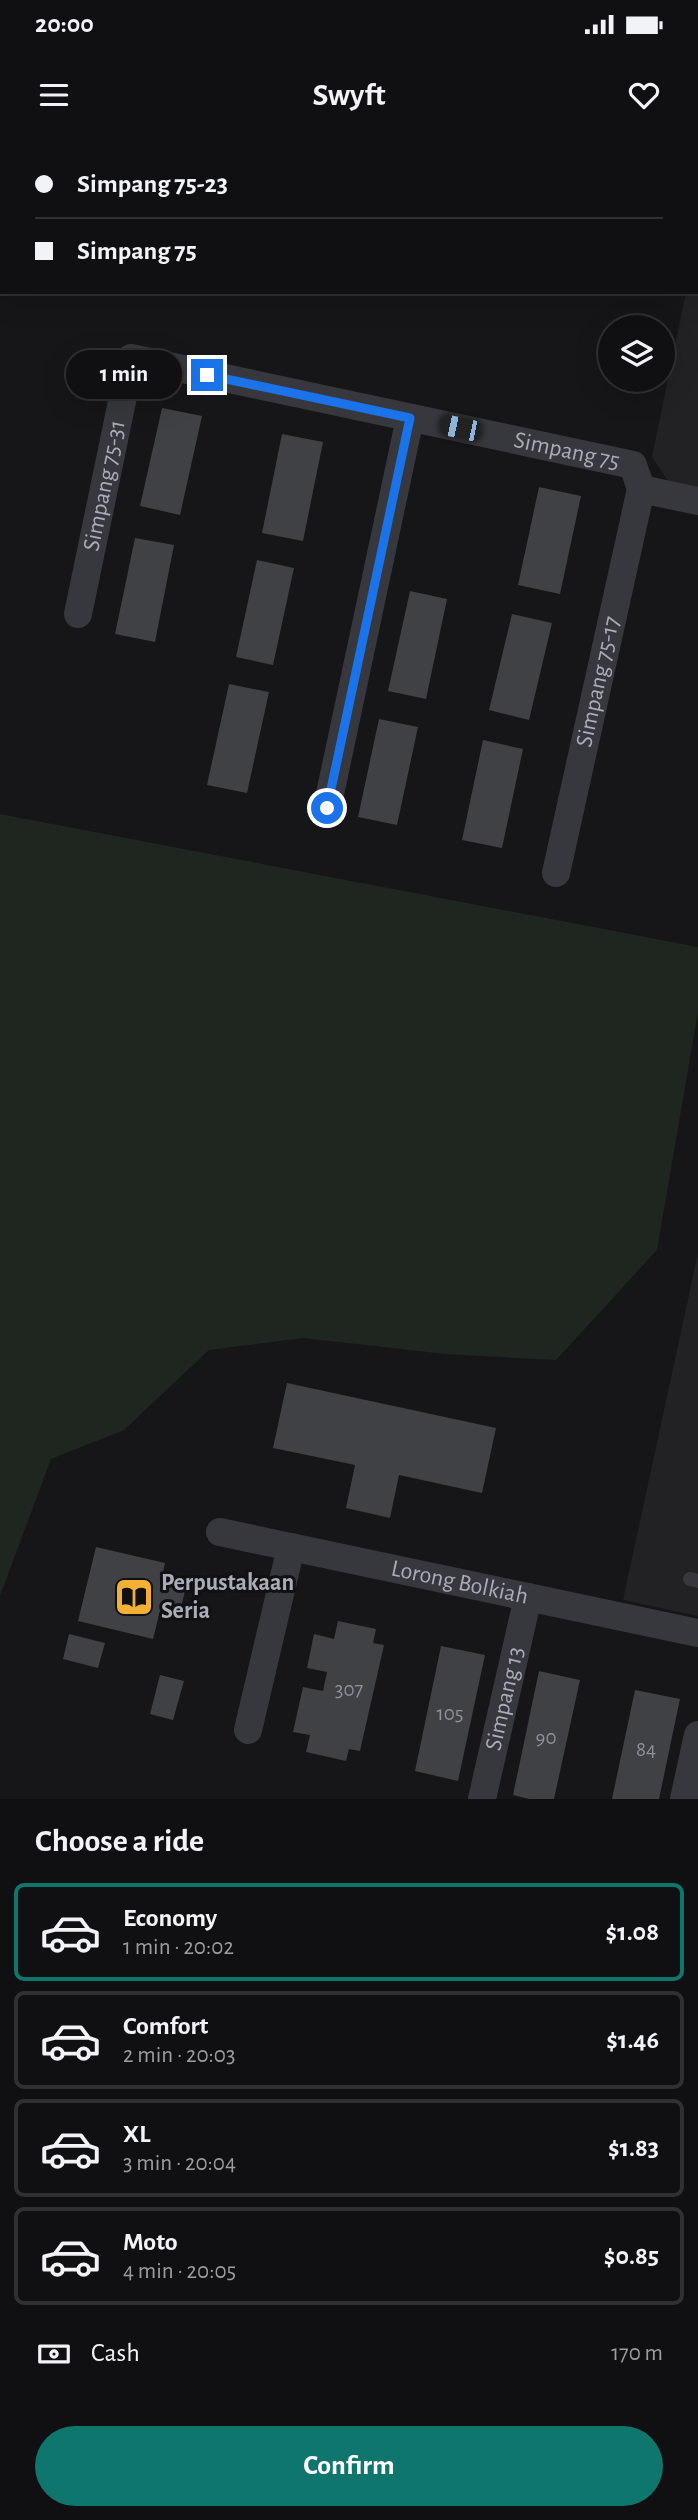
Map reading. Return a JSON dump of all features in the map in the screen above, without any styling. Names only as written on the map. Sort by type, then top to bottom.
[{"type":"street","name":"Simpang 75","points":[[131,358],[633,465],[641,489],[698,501]]},
{"type":"street","name":"Simpang 75-31","points":[[78,614],[131,358]]},
{"type":"street","points":[[327,808],[410,418]]},
{"type":"street","name":"Simpang 75-17","points":[[556,873],[641,489]]},
{"type":"street","name":"Lorong Bolkiah","points":[[220,1532],[698,1633]]},
{"type":"street","points":[[248,1730],[291,1547]]},
{"type":"street","name":"Simpang 13","points":[[482,1799],[528,1597]]},
{"type":"street","points":[[684,1799],[698,1735]]},
{"type":"shaded area","points":[[686,294],[698,294],[698,490],[670,484],[652,457],[665,392],[675,392],[675,345]]},
{"type":"shaded area","points":[[0,814],[698,947],[698,1012],[657,1250],[556,1360],[445,1354],[303,1338],[209,1350],[124,1430],[51,1459],[0,1596]]},
{"type":"shaded area","points":[[698,1253],[698,1616],[623,1600]]},
{"type":"building","points":[[162,408],[202,416],[180,515],[140,506]]},
{"type":"building","points":[[282,434],[323,442],[303,541],[262,533]]},
{"type":"building","points":[[539,487],[581,496],[560,594],[518,585]]},
{"type":"building","points":[[135,538],[174,545],[155,642],[115,634]]},
{"type":"building","points":[[257,560],[294,568],[273,665],[236,657]]},
{"type":"building","points":[[410,591],[447,599],[426,699],[388,691]]},
{"type":"building","points":[[512,614],[552,623],[529,720],[489,710]]},
{"type":"building","points":[[229,684],[269,692],[247,793],[207,785]]},
{"type":"building","points":[[379,719],[418,727],[397,825],[358,817]]},
{"type":"building","points":[[483,740],[523,749],[502,848],[462,840]]},
{"type":"building","points":[[287,1383],[496,1428],[482,1493],[399,1475],[390,1518],[346,1508],[355,1465],[273,1448]]},
{"type":"building","name":"Perpustakaan Seria","points":[[96,1547],[165,1563],[161,1581],[186,1587],[180,1611],[161,1607],[153,1639],[78,1621]]},
{"type":"building","points":[[338,1621],[376,1629],[373,1643],[384,1645],[360,1751],[349,1749],[346,1761],[306,1752],[310,1735],[293,1732],[303,1687],[323,1691],[327,1672],[307,1668],[314,1634],[334,1639]]},
{"type":"building","points":[[69,1634],[105,1643],[98,1668],[63,1659]]},
{"type":"building","points":[[441,1646],[485,1655],[458,1781],[415,1771]]},
{"type":"building","points":[[539,1671],[580,1680],[554,1799],[529,1799],[513,1795]]},
{"type":"building","points":[[160,1675],[184,1681],[173,1720],[150,1714]]},
{"type":"building","points":[[635,1690],[680,1699],[659,1799],[612,1799]]},
{"type":"place","name":"Perpustakaan Seria","points":[[134,1597]]},
{"type":"route","points":[[207,375],[410,418],[327,808]]}]
